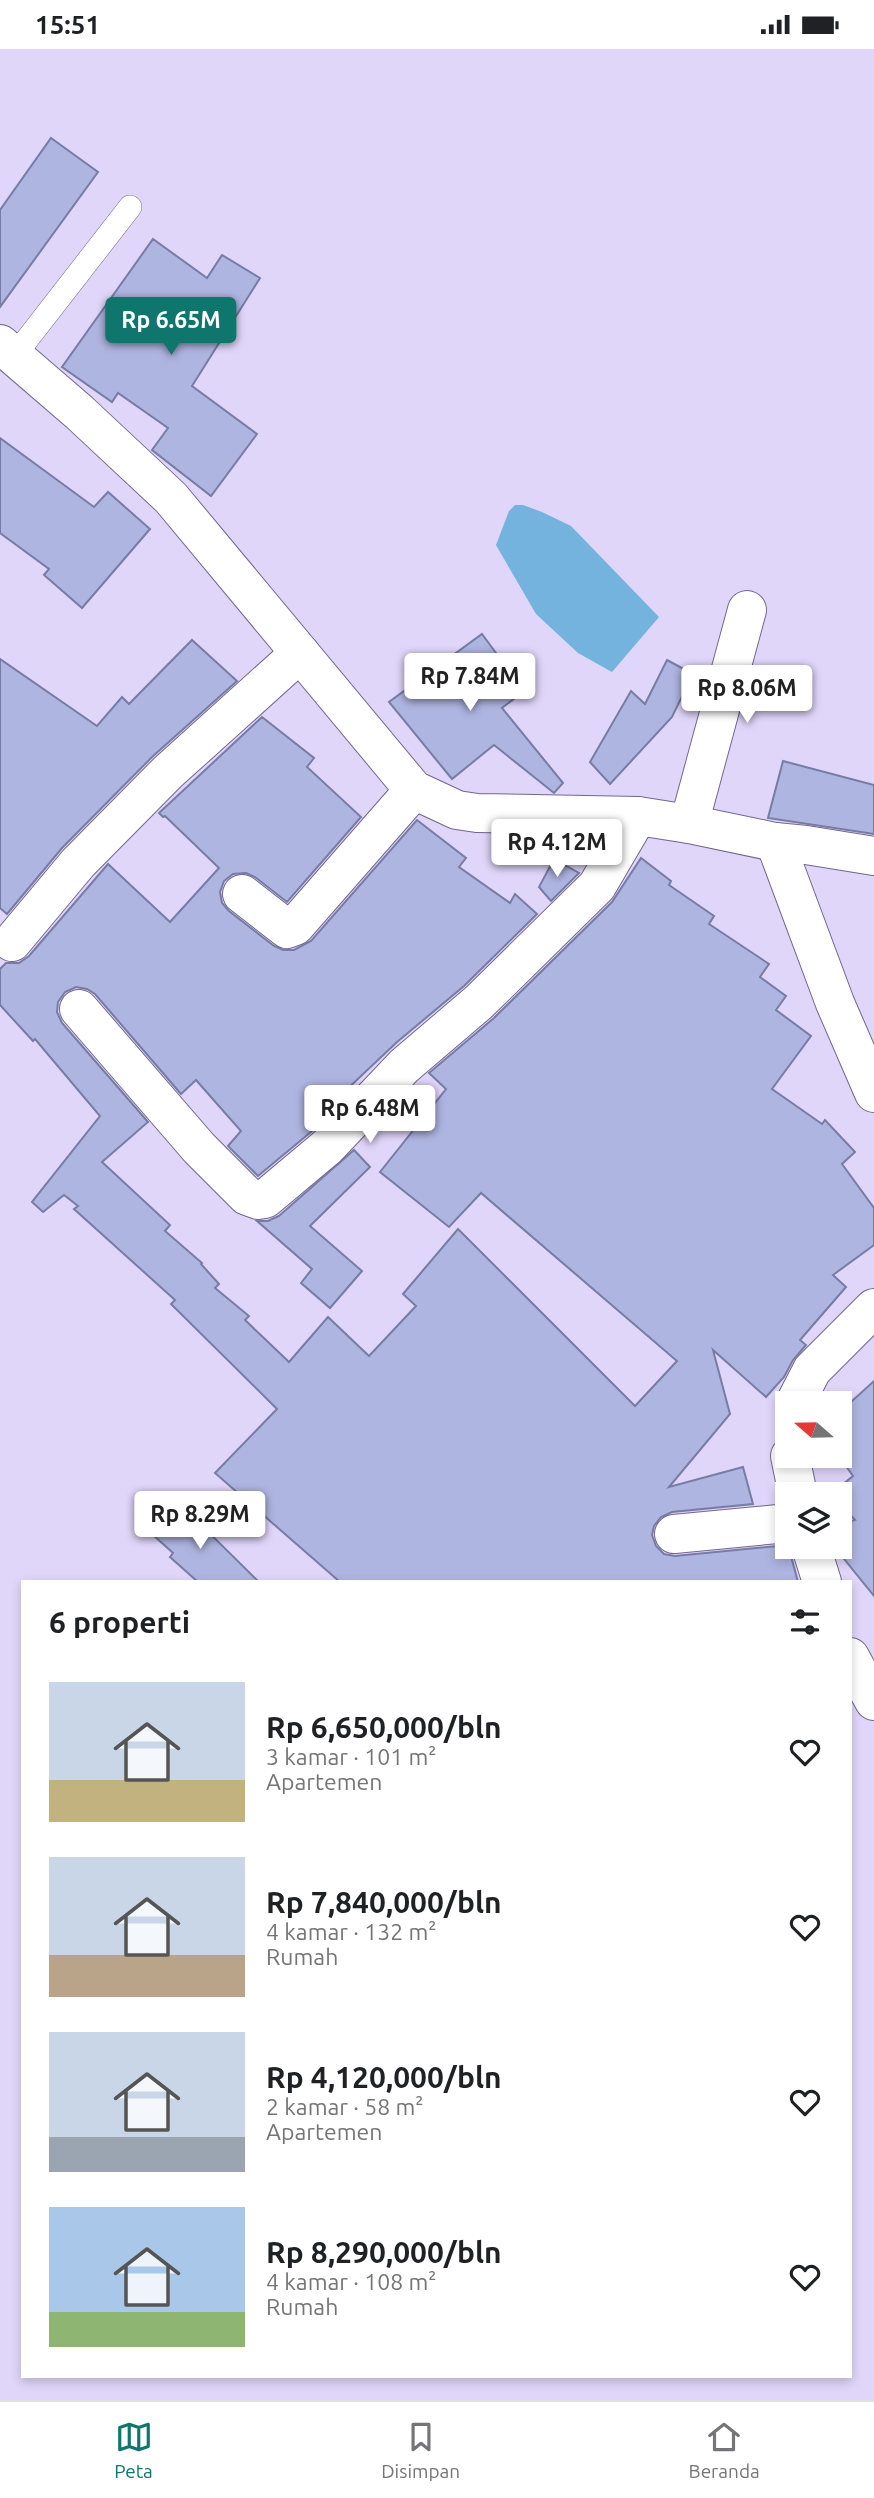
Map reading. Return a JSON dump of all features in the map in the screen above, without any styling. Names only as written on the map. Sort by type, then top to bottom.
[{"type":"street","points":[[7,350],[170,498],[414,790],[457,810],[477,813],[638,816],[775,842],[874,856]]},
{"type":"street","points":[[689,824],[747,610]]},
{"type":"street","points":[[12,942],[78,863],[168,772],[300,653]]},
{"type":"street","points":[[242,894],[287,929],[295,926],[414,790]]},
{"type":"street","points":[[79,1009],[199,1148],[247,1196],[258,1200],[265,1199],[327,1147],[404,1066],[479,1002],[597,886],[638,816]]},
{"type":"street","points":[[775,842],[835,1003],[874,1093]]},
{"type":"street","points":[[801,1391],[811,1370],[874,1308]]},
{"type":"street","points":[[674,1534],[775,1524]]},
{"type":"street","points":[[815,1559],[821,1580]]},
{"type":"street","points":[[852,1661],[874,1701]]},
{"type":"lane","points":[[7,350],[130,207]]},
{"type":"water","points":[[515,505],[542,512],[571,526],[659,617],[612,672],[578,653],[536,614],[496,545],[509,511]]},
{"type":"building","points":[[51,138],[98,172],[0,307],[0,210]]},
{"type":"building","points":[[153,239],[207,278],[222,255],[260,278],[192,386],[257,434],[211,496],[152,450],[168,428],[118,393],[112,402],[62,367]]},
{"type":"building","points":[[0,438],[94,507],[108,492],[150,529],[82,608],[44,575],[49,569],[0,533]]},
{"type":"building","points":[[482,634],[524,691],[502,708],[563,783],[554,793],[494,745],[452,779],[389,702]]},
{"type":"building","points":[[192,640],[237,681],[152,757],[62,848],[7,914],[0,908],[0,659],[97,726],[122,697],[129,704]]},
{"type":"building","points":[[667,660],[693,674],[672,717],[610,784],[590,762],[631,691],[645,704]]},
{"type":"building","points":[[262,717],[314,758],[307,767],[361,817],[287,902],[246,873],[233,874],[224,881],[220,892],[222,903],[274,946],[283,950],[294,950],[311,941],[417,820],[466,858],[459,867],[510,903],[515,894],[537,914],[464,986],[397,1042],[342,1094],[345,1097],[312,1131],[258,1176],[228,1146],[241,1131],[196,1080],[181,1094],[95,994],[87,989],[76,987],[65,992],[58,1002],[57,1012],[62,1023],[148,1122],[102,1162],[170,1225],[165,1231],[202,1263],[219,1284],[215,1288],[249,1316],[245,1320],[289,1362],[328,1317],[369,1356],[416,1306],[403,1294],[458,1229],[635,1406],[677,1361],[481,1193],[449,1227],[380,1172],[446,1089],[429,1073],[494,1018],[612,902],[641,858],[671,881],[669,885],[714,916],[709,924],[769,964],[760,977],[786,996],[776,1010],[811,1036],[772,1089],[822,1124],[825,1120],[855,1152],[842,1164],[874,1208],[874,1245],[833,1275],[846,1287],[800,1340],[806,1345],[766,1397],[713,1350],[730,1414],[669,1487],[743,1467],[753,1504],[672,1512],[661,1517],[654,1526],[652,1535],[656,1546],[664,1554],[675,1556],[775,1546],[775,1559],[792,1559],[797,1580],[338,1580],[215,1473],[277,1409],[171,1304],[175,1300],[74,1209],[78,1206],[64,1195],[43,1212],[32,1202],[100,1116],[35,1039],[33,1041],[0,1005],[0,969],[6,963],[19,963],[29,956],[108,864],[170,922],[219,868],[159,813]]},
{"type":"building","points":[[783,761],[874,785],[874,834],[768,818]]},
{"type":"building","points":[[554,859],[579,873],[551,901],[539,887]]},
{"type":"building","points":[[354,1150],[370,1167],[310,1226],[362,1271],[330,1308],[301,1283],[312,1269],[257,1221],[268,1221],[279,1216]]},
{"type":"building","points":[[874,1381],[874,1596],[844,1559],[852,1559],[852,1521],[855,1520],[852,1517],[852,1482],[846,1482],[853,1476],[847,1468],[852,1468],[852,1401]]},
{"type":"building","points":[[180,1504],[257,1580],[196,1580],[170,1557],[173,1553],[153,1535]]}]
